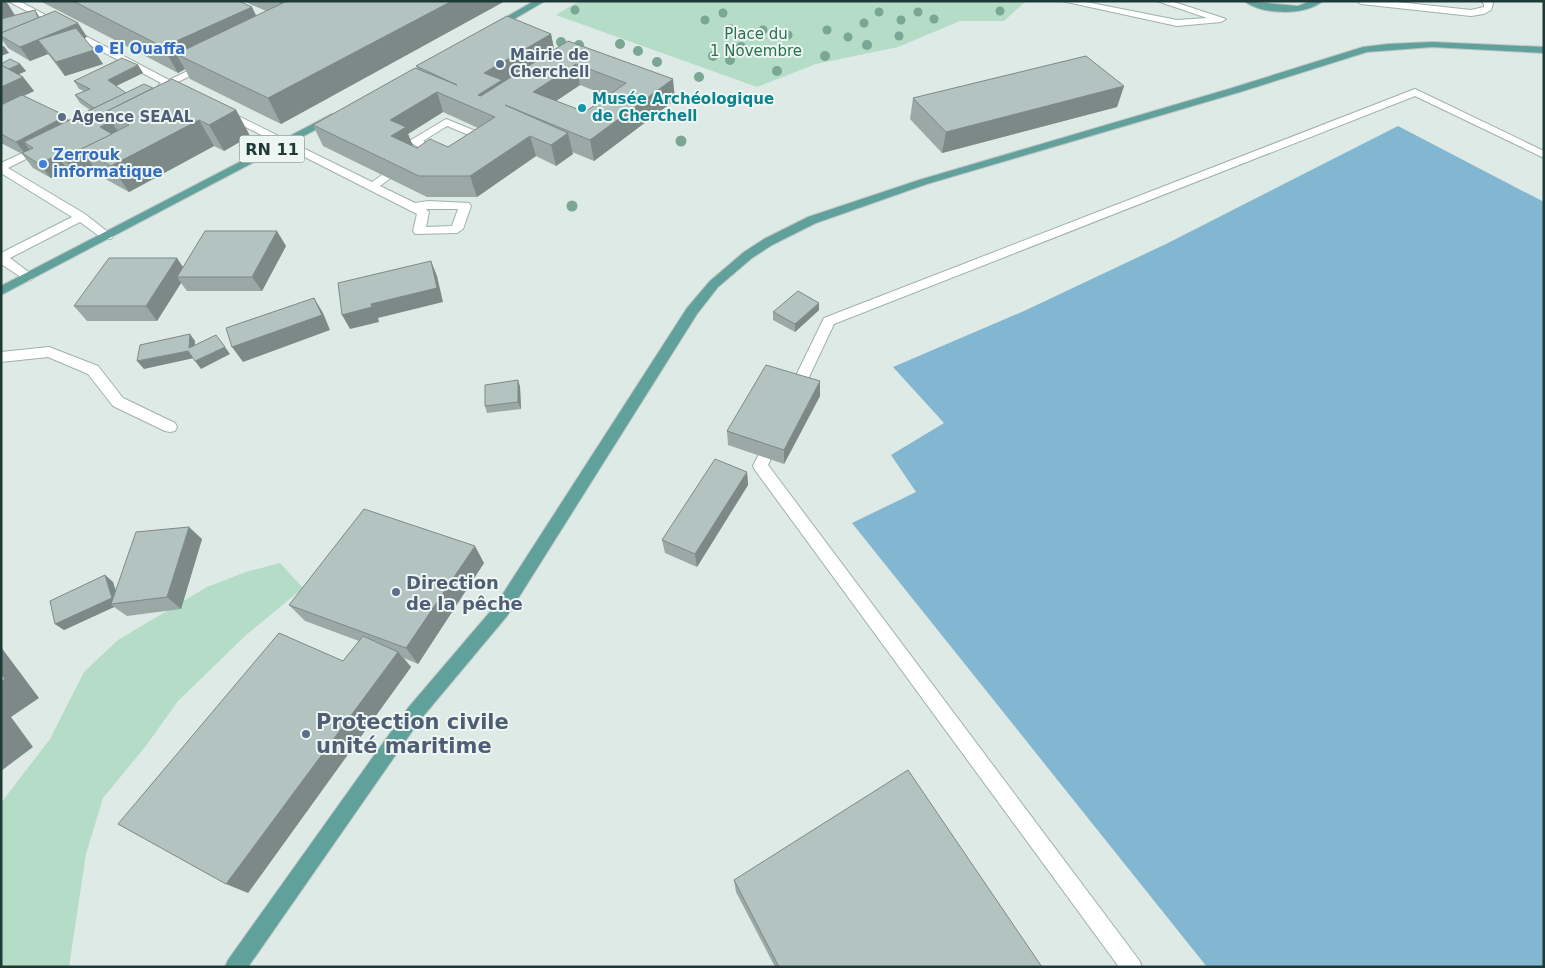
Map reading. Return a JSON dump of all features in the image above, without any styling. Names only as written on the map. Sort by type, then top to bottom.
[{"type":"main road","points":[[485,32],[540,1]]},
{"type":"main road","points":[[1248,1],[1272,8],[1299,9],[1319,1]]},
{"type":"main road","points":[[235,967],[414,714],[501,611],[692,311],[714,284],[748,255],[768,242],[812,220],[863,201],[1236,90],[1366,49],[1386,46],[1451,44],[1544,50]]},
{"type":"main road","name":"RN 11","points":[[1,291],[284,143],[345,109]]},
{"type":"street","points":[[12,1],[195,97]]},
{"type":"street","points":[[1066,1],[1177,23],[1221,18],[1161,1]]},
{"type":"street","points":[[1361,1],[1470,13],[1481,12],[1488,8],[1489,4],[1485,1]]},
{"type":"street","points":[[151,92],[212,62]]},
{"type":"street","points":[[788,406],[829,321],[1415,92],[1544,155]]},
{"type":"street","points":[[213,106],[414,207]]},
{"type":"street","points":[[410,162],[434,150],[415,142],[446,122],[484,138],[468,148]]},
{"type":"street","points":[[1,167],[54,140]]},
{"type":"street","points":[[1,167],[82,217],[107,236]]},
{"type":"street","points":[[373,186],[386,178]]},
{"type":"street","points":[[27,277],[1,258],[82,217]]},
{"type":"street","points":[[1,357],[49,352],[93,370],[118,402],[170,427]]},
{"type":"street","points":[[780,423],[760,466],[1132,967]]},
{"type":"green space","name":"Place du 1 Novembre","points":[[579,1],[1026,1],[1004,21],[960,21],[898,47],[816,64],[757,87],[556,15]]},
{"type":"green space","points":[[280,563],[303,588],[246,635],[178,701],[145,747],[103,798],[86,854],[69,967],[1,967],[1,803],[50,739],[84,672],[118,640],[207,587],[246,572]]},
{"type":"water","points":[[1398,126],[1544,202],[1544,967],[1207,967],[852,523],[916,492],[891,455],[944,423],[893,367],[1024,311],[1168,243]]},
{"type":"building","points":[[73,1],[239,1],[252,7],[163,47]]},
{"type":"building","points":[[287,1],[452,1],[268,98],[176,54]]},
{"type":"building","points":[[35,10],[38,18],[1,33],[1,19]]},
{"type":"building","points":[[55,11],[78,23],[20,47],[1,36],[1,33]]},
{"type":"building","points":[[507,16],[551,34],[484,73],[502,80],[478,95],[481,96],[568,41],[673,79],[590,140],[505,105],[568,133],[551,145],[530,136],[470,176],[419,176],[313,125],[415,68],[457,85],[416,66]],"holes":[[[576,64],[626,83],[585,112],[533,92]],[[437,92],[495,117],[448,147],[430,139],[417,148],[391,136],[406,127],[390,120]]]},
{"type":"building","points":[[76,28],[94,50],[56,62],[38,40]]},
{"type":"building","points":[[1086,56],[1124,86],[946,132],[913,98]]},
{"type":"building","points":[[122,58],[138,65],[108,80],[126,93],[94,108],[75,95],[90,89],[74,81]]},
{"type":"building","points":[[10,59],[20,64],[9,69],[1,65]]},
{"type":"building","points":[[1,65],[23,77],[1,87]]},
{"type":"building","points":[[172,79],[236,110],[209,125],[199,120],[111,166],[81,149],[129,125],[105,112]]},
{"type":"building","points":[[144,84],[153,88],[105,112],[111,121],[100,127],[112,134],[81,149],[82,151],[65,160],[57,155],[39,164],[22,153],[33,148],[24,142]]},
{"type":"building","points":[[22,95],[66,116],[16,142],[1,134],[1,105]]},
{"type":"building","points":[[205,231],[277,231],[252,277],[177,277]]},
{"type":"building","points":[[109,258],[177,258],[146,306],[74,306]]},
{"type":"building","points":[[431,261],[437,288],[371,304],[372,307],[342,315],[338,283]]},
{"type":"building","points":[[798,291],[819,303],[795,324],[773,312]]},
{"type":"building","points":[[314,298],[322,315],[232,347],[226,328]]},
{"type":"building","points":[[190,334],[189,348],[216,335],[225,347],[195,361],[188,351],[137,361],[140,345]]},
{"type":"building","points":[[766,365],[820,381],[784,450],[727,431]]},
{"type":"building","points":[[518,380],[518,402],[485,406],[485,385]]},
{"type":"building","points":[[715,459],[747,472],[695,554],[662,540]]},
{"type":"building","name":"Direction de la pêche","points":[[364,509],[475,546],[406,648],[289,605]]},
{"type":"building","points":[[189,527],[167,597],[111,604],[136,532]]},
{"type":"building","points":[[105,575],[112,598],[55,624],[50,601]]},
{"type":"building","points":[[279,633],[343,661],[363,636],[398,652],[226,884],[118,824]]},
{"type":"building","points":[[1,673],[5,679],[1,682]]},
{"type":"building","points":[[908,770],[1042,967],[779,967],[734,880]]},
{"type":"place","name":"El Ouaffa","points":[[99,49]]},
{"type":"place","name":"Mairie de Cherchell","points":[[500,64]]},
{"type":"place","name":"Musée Archéologique de Cherchell","points":[[582,108]]},
{"type":"place","name":"Agence SEAAL","points":[[62,117]]},
{"type":"place","name":"Zerrouk informatique","points":[[43,164]]},
{"type":"place","name":"Direction de la pêche","points":[[396,592]]},
{"type":"place","name":"Protection civile unité maritime","points":[[306,734]]}]
